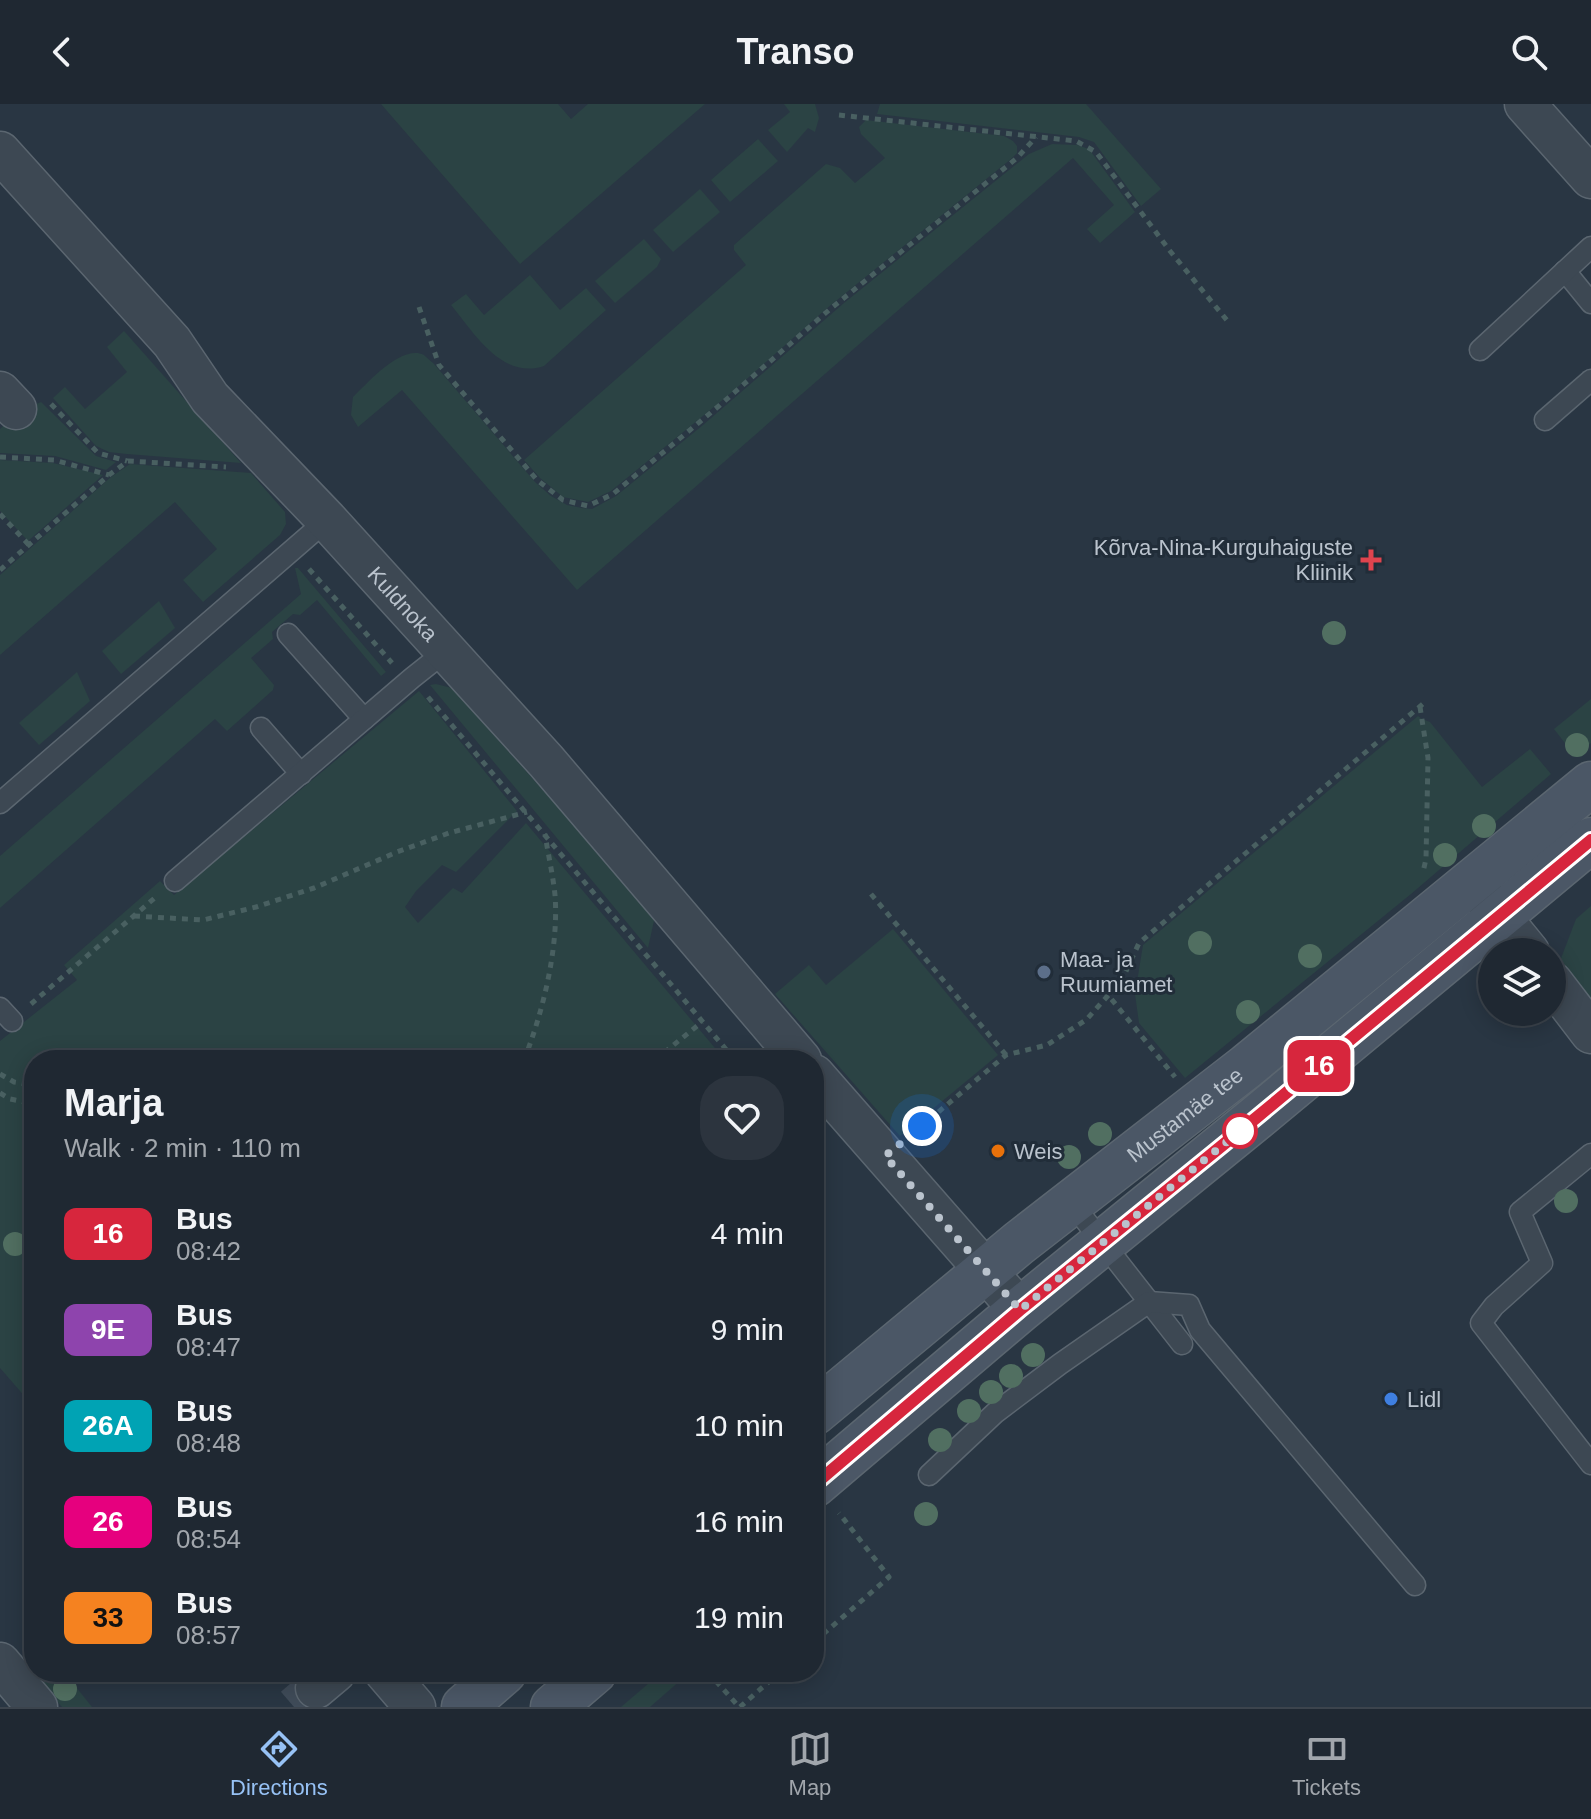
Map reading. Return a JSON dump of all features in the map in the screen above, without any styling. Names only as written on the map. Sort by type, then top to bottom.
[{"type":"main road","name":"Mustamäe tee","points":[[824,1405],[986,1270],[1247,1066],[1591,784]]},
{"type":"main road","points":[[825,1497],[1020,1310],[1591,840]]},
{"type":"main road","points":[[464,1707],[493,1682]]},
{"type":"main road","points":[[553,1707],[582,1682]]},
{"type":"street","points":[[1525,104],[1591,178]]},
{"type":"street","name":"Kuldnoka","points":[[0,152],[172,342],[249,458],[327,520],[546,761],[792,1050]]},
{"type":"street","points":[[1472,883],[1518,938]]},
{"type":"street","points":[[1566,1000],[1591,1033]]},
{"type":"street","points":[[824,1086],[1020,1310]]},
{"type":"street","points":[[0,1663],[37,1707]]},
{"type":"street","points":[[394,1682],[415,1707]]},
{"type":"lane","points":[[1480,350],[1591,247]]},
{"type":"lane","points":[[1565,271],[1591,303]]},
{"type":"lane","points":[[1545,420],[1591,380]]},
{"type":"lane","points":[[0,803],[327,520]]},
{"type":"lane","points":[[288,634],[364,719]]},
{"type":"lane","points":[[175,881],[446,651]]},
{"type":"lane","points":[[261,728],[301,774]]},
{"type":"lane","points":[[1591,1154],[1520,1212],[1542,1263],[1494,1306],[1481,1323],[1591,1464]]},
{"type":"lane","points":[[1071,1202],[1182,1344]]},
{"type":"lane","points":[[929,1475],[995,1413],[1149,1302],[1189,1305],[1200,1330],[1415,1585]]},
{"type":"path","points":[[839,115],[1076,141],[1096,152],[1170,251],[1230,324]]},
{"type":"path","points":[[419,307],[439,365],[517,457],[537,480],[563,500],[588,506],[625,485],[829,310],[1017,158],[1036,137]]},
{"type":"path","points":[[8,401],[43,396],[98,453],[128,461],[249,458]]},
{"type":"path","points":[[0,457],[54,460],[109,475]]},
{"type":"path","points":[[0,570],[128,461]]},
{"type":"path","points":[[0,514],[29,545]]},
{"type":"path","points":[[294,549],[388,660],[412,678],[726,1050]]},
{"type":"path","points":[[885,1156],[1006,1055],[1047,1045],[1086,1020],[1122,980],[1139,943],[1422,704],[1428,758],[1426,859],[1419,885]]},
{"type":"path","points":[[134,916],[203,920],[243,910],[314,888],[449,833],[527,812]]},
{"type":"path","points":[[527,1050],[544,996],[553,945],[555,896],[545,833]]},
{"type":"path","points":[[6,1014],[175,881]]},
{"type":"path","points":[[871,894],[1006,1055]]},
{"type":"path","points":[[1094,983],[1108,995],[1183,1088]]},
{"type":"path","points":[[667,1050],[702,1022]]},
{"type":"path","points":[[0,1074],[24,1084]]},
{"type":"path","points":[[0,1093],[24,1102]]},
{"type":"path","points":[[824,1633],[889,1577],[825,1497]]},
{"type":"path","points":[[717,1682],[739,1707],[768,1682]]},
{"type":"green space","points":[[381,104],[558,104],[571,119],[588,104],[705,104],[520,264]]},
{"type":"green space","points":[[784,104],[815,104],[819,118],[815,132],[808,128],[787,152],[768,130],[790,112]]},
{"type":"green space","points":[[880,104],[1086,104],[1161,189],[1141,206],[1094,142],[1079,137],[877,114]]},
{"type":"green space","points":[[866,120],[1004,136],[1017,146],[1017,153],[611,491],[588,502],[563,497],[540,478],[524,460],[746,265],[734,250],[734,245],[826,164],[840,168],[855,183],[885,158],[861,134],[859,127]]},
{"type":"green space","points":[[758,139],[778,161],[730,202],[711,180]]},
{"type":"green space","points":[[1052,144],[1089,149],[1135,212],[1100,243],[1087,229],[1114,205],[1073,158],[577,590],[402,390],[358,427],[351,415],[353,397],[376,375],[405,355],[424,355],[535,482],[567,505],[592,509],[616,496],[844,303],[1029,154]]},
{"type":"green space","points":[[700,189],[720,212],[673,252],[653,230]]},
{"type":"green space","points":[[644,239],[661,259],[657,267],[615,303],[595,281]]},
{"type":"green space","points":[[530,275],[560,310],[586,288],[606,310],[544,366],[529,369],[502,360],[490,351],[451,305],[466,294],[484,315]]},
{"type":"green space","points":[[124,331],[241,463],[109,452],[96,446],[53,398],[65,387],[85,409],[127,372],[107,347]]},
{"type":"green space","points":[[41,402],[96,456],[116,462],[106,470],[55,456],[0,453],[0,429],[18,412]]},
{"type":"green space","points":[[0,460],[53,463],[103,475],[28,541],[0,511]]},
{"type":"green space","points":[[130,464],[251,473],[285,512],[286,524],[280,535],[203,602],[183,580],[217,549],[175,502],[0,655],[0,575],[111,477]]},
{"type":"green space","points":[[295,568],[386,672],[381,676],[317,600],[300,615],[293,614],[272,632],[273,639],[251,658],[274,685],[273,690],[227,731],[215,719],[0,908],[0,856],[301,594]]},
{"type":"green space","points":[[159,601],[175,628],[121,674],[102,651]]},
{"type":"green space","points":[[77,672],[90,701],[39,745],[19,723]]},
{"type":"green space","points":[[430,685],[452,688],[655,916],[648,948]]},
{"type":"green space","points":[[419,691],[517,811],[456,872],[442,865],[416,891],[405,907],[418,923],[453,888],[462,893],[526,823],[717,1050],[24,1050],[24,1396],[0,1368],[0,1041],[77,980],[64,965],[160,881],[174,895]]},
{"type":"green space","points":[[1591,699],[1591,743],[1575,756],[1554,729]]},
{"type":"green space","points":[[1418,716],[1430,722],[1482,787],[1530,749],[1551,774],[1411,894],[1185,1078],[1139,1023],[1135,994],[1143,945]]},
{"type":"green space","points":[[1591,906],[1591,1000],[1566,969],[1566,945],[1576,919]]},
{"type":"green space","points":[[893,929],[998,1055],[900,1136],[775,994],[809,965],[826,985]]},
{"type":"green space","points":[[40,1682],[72,1682],[92,1707],[62,1707]]},
{"type":"green space","points":[[650,1682],[679,1682],[650,1707],[621,1707]]},
{"type":"tunnel","points":[[294,1707],[316,1688]]},
{"type":"bus line","name":"16","points":[[824,1477],[1020,1310],[1591,840]]},
{"type":"place","name":"Kõrva-Nina-Kurguhaiguste Kliinik","points":[[1371,560]]},
{"type":"place","name":"Maa- ja Ruumiamet","points":[[1044,972]]},
{"type":"place","name":"Weis","points":[[998,1151]]},
{"type":"place","name":"Lidl","points":[[1391,1399]]},
{"type":"route","points":[[922,1126],[885,1156],[1020,1310],[1240,1131]]}]
